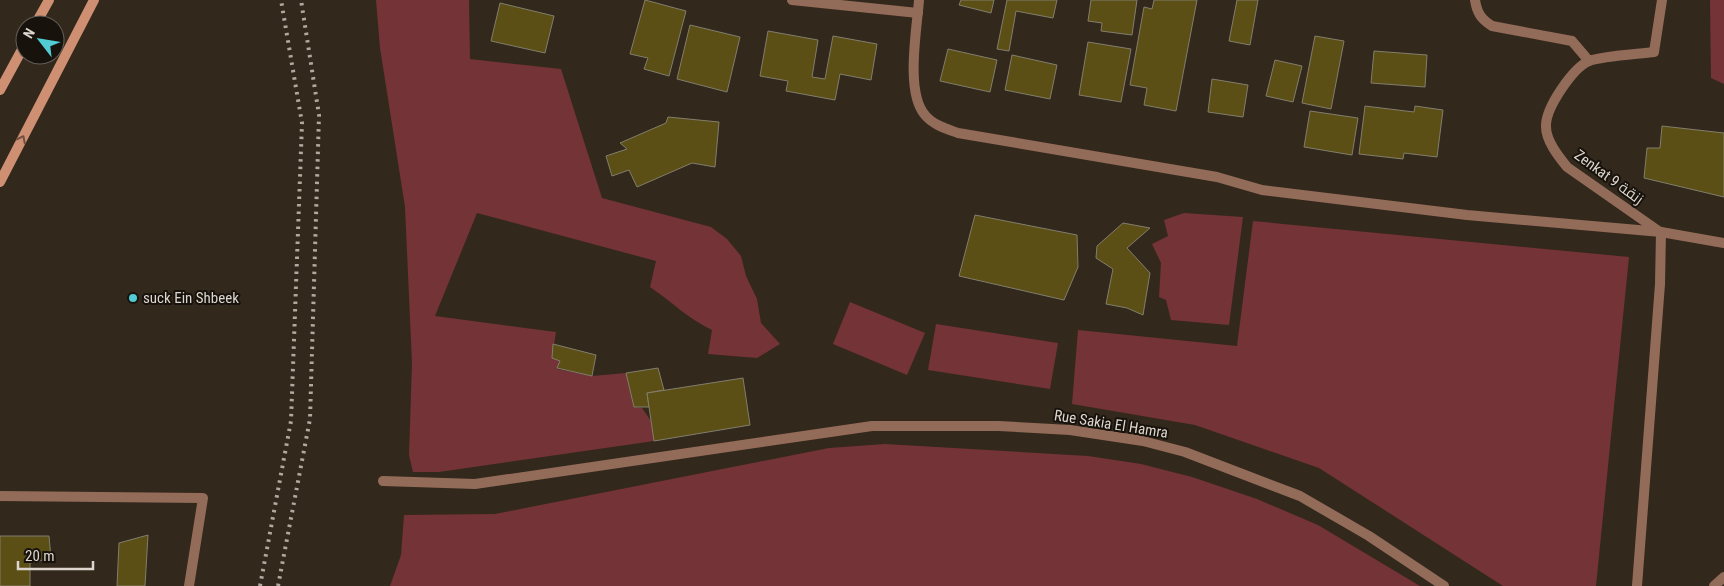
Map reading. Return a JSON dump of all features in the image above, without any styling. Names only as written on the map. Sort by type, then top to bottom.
[{"type":"main road","points":[[41,15],[49,0]]},
{"type":"main road","points":[[0,182],[94,0]]},
{"type":"main road","points":[[0,90],[15,62]]},
{"type":"street","points":[[792,0],[918,12]]},
{"type":"street","points":[[919,0],[914,75],[915,97],[924,114],[938,125],[958,133],[1015,141],[1217,177],[1262,190],[1467,215],[1661,232],[1724,243]]},
{"type":"street","points":[[1475,0],[1482,20],[1492,26],[1572,41],[1589,61],[1654,52],[1662,0]]},
{"type":"street","name":"Zenkat 9 زنقة","points":[[1589,61],[1563,85],[1550,110],[1546,127],[1556,153],[1574,172],[1661,232]]},
{"type":"street","points":[[1637,586],[1660,284],[1661,232]]},
{"type":"street","name":"Rue Sakia El Hamra","points":[[383,481],[475,484],[872,426],[946,425],[1070,430],[1143,441],[1219,464],[1300,496],[1377,541],[1444,586]]},
{"type":"street","points":[[0,496],[203,498],[189,586]]},
{"type":"street","points":[[1714,586],[1724,577]]},
{"type":"shaded area","points":[[376,0],[469,0],[470,59],[561,69],[602,198],[711,227],[727,239],[741,256],[746,276],[757,299],[761,323],[780,344],[757,358],[708,354],[712,330],[687,315],[650,287],[656,261],[477,213],[435,316],[556,332],[552,357],[560,361],[557,369],[592,376],[626,373],[634,407],[642,408],[651,421],[654,441],[439,472],[413,472],[409,455],[412,363],[405,207],[380,48]]},
{"type":"shaded area","points":[[1710,0],[1724,0],[1724,84],[1711,78]]},
{"type":"shaded area","points":[[1184,213],[1243,217],[1229,325],[1171,320],[1166,300],[1159,297],[1161,263],[1152,244],[1168,236],[1164,220]]},
{"type":"shaded area","points":[[1253,221],[1629,257],[1596,586],[1503,586],[1319,468],[1195,425],[1072,404],[1078,330],[1237,346]]},
{"type":"shaded area","points":[[850,302],[925,333],[907,375],[833,344]]},
{"type":"shaded area","points":[[936,324],[1058,343],[1050,389],[928,370]]},
{"type":"shaded area","points":[[885,444],[1088,456],[1141,464],[1192,477],[1257,499],[1318,525],[1420,586],[390,586],[401,555],[404,515],[495,514],[829,448]]},
{"type":"building","points":[[645,0],[686,11],[669,76],[644,69],[648,58],[630,54]]},
{"type":"building","points":[[961,0],[994,0],[991,13],[959,5]]},
{"type":"building","points":[[1007,0],[1057,0],[1053,18],[1016,11],[1009,51],[997,49]]},
{"type":"building","points":[[1091,0],[1137,0],[1132,35],[1101,31],[1102,23],[1088,21]]},
{"type":"building","points":[[1154,0],[1197,0],[1176,111],[1144,105],[1147,88],[1130,85],[1144,7],[1152,9]]},
{"type":"building","points":[[1237,0],[1258,0],[1250,45],[1229,41]]},
{"type":"building","points":[[500,3],[554,16],[545,53],[491,41]]},
{"type":"building","points":[[690,25],[740,37],[727,92],[677,79]]},
{"type":"building","points":[[768,31],[818,40],[812,77],[825,79],[833,36],[877,44],[871,80],[840,74],[835,100],[786,91],[788,81],[760,76]]},
{"type":"building","points":[[1315,36],[1344,41],[1331,109],[1302,103]]},
{"type":"building","points":[[1088,42],[1131,49],[1121,102],[1079,95]]},
{"type":"building","points":[[948,49],[997,60],[990,92],[940,81]]},
{"type":"building","points":[[1374,51],[1427,55],[1425,87],[1371,83]]},
{"type":"building","points":[[1012,55],[1057,65],[1050,99],[1005,90]]},
{"type":"building","points":[[1275,60],[1302,66],[1293,102],[1266,96]]},
{"type":"building","points":[[1212,79],[1248,85],[1243,117],[1208,112]]},
{"type":"building","points":[[1365,106],[1414,112],[1415,106],[1443,110],[1437,157],[1404,153],[1403,159],[1359,154]]},
{"type":"building","points":[[1310,111],[1358,118],[1352,155],[1304,147]]},
{"type":"building","points":[[668,117],[719,122],[715,167],[692,163],[637,187],[629,170],[612,176],[606,156],[627,149],[620,143],[666,123]]},
{"type":"building","points":[[1662,126],[1724,133],[1724,197],[1644,178],[1647,148],[1660,148]]},
{"type":"building","points":[[975,215],[1077,235],[1078,267],[1064,300],[959,276]]},
{"type":"building","points":[[1123,223],[1150,228],[1127,248],[1150,273],[1143,315],[1127,308],[1106,304],[1113,269],[1096,258],[1097,246]]},
{"type":"building","points":[[553,344],[596,355],[592,376],[557,368],[560,361],[552,358]]},
{"type":"building","points":[[658,368],[664,390],[647,393],[649,407],[634,407],[626,373]]},
{"type":"building","points":[[743,378],[750,425],[654,441],[647,393]]},
{"type":"building","points":[[148,535],[145,586],[117,586],[119,543]]},
{"type":"building","points":[[0,536],[49,536],[51,558],[30,563],[30,586],[0,586]]},
{"type":"railway","points":[[260,586],[291,421],[302,123],[281,0]]},
{"type":"railway","points":[[278,586],[310,419],[319,115],[301,0]]},
{"type":"place","name":"suck Ein Shbeek","points":[[133,298]]}]
